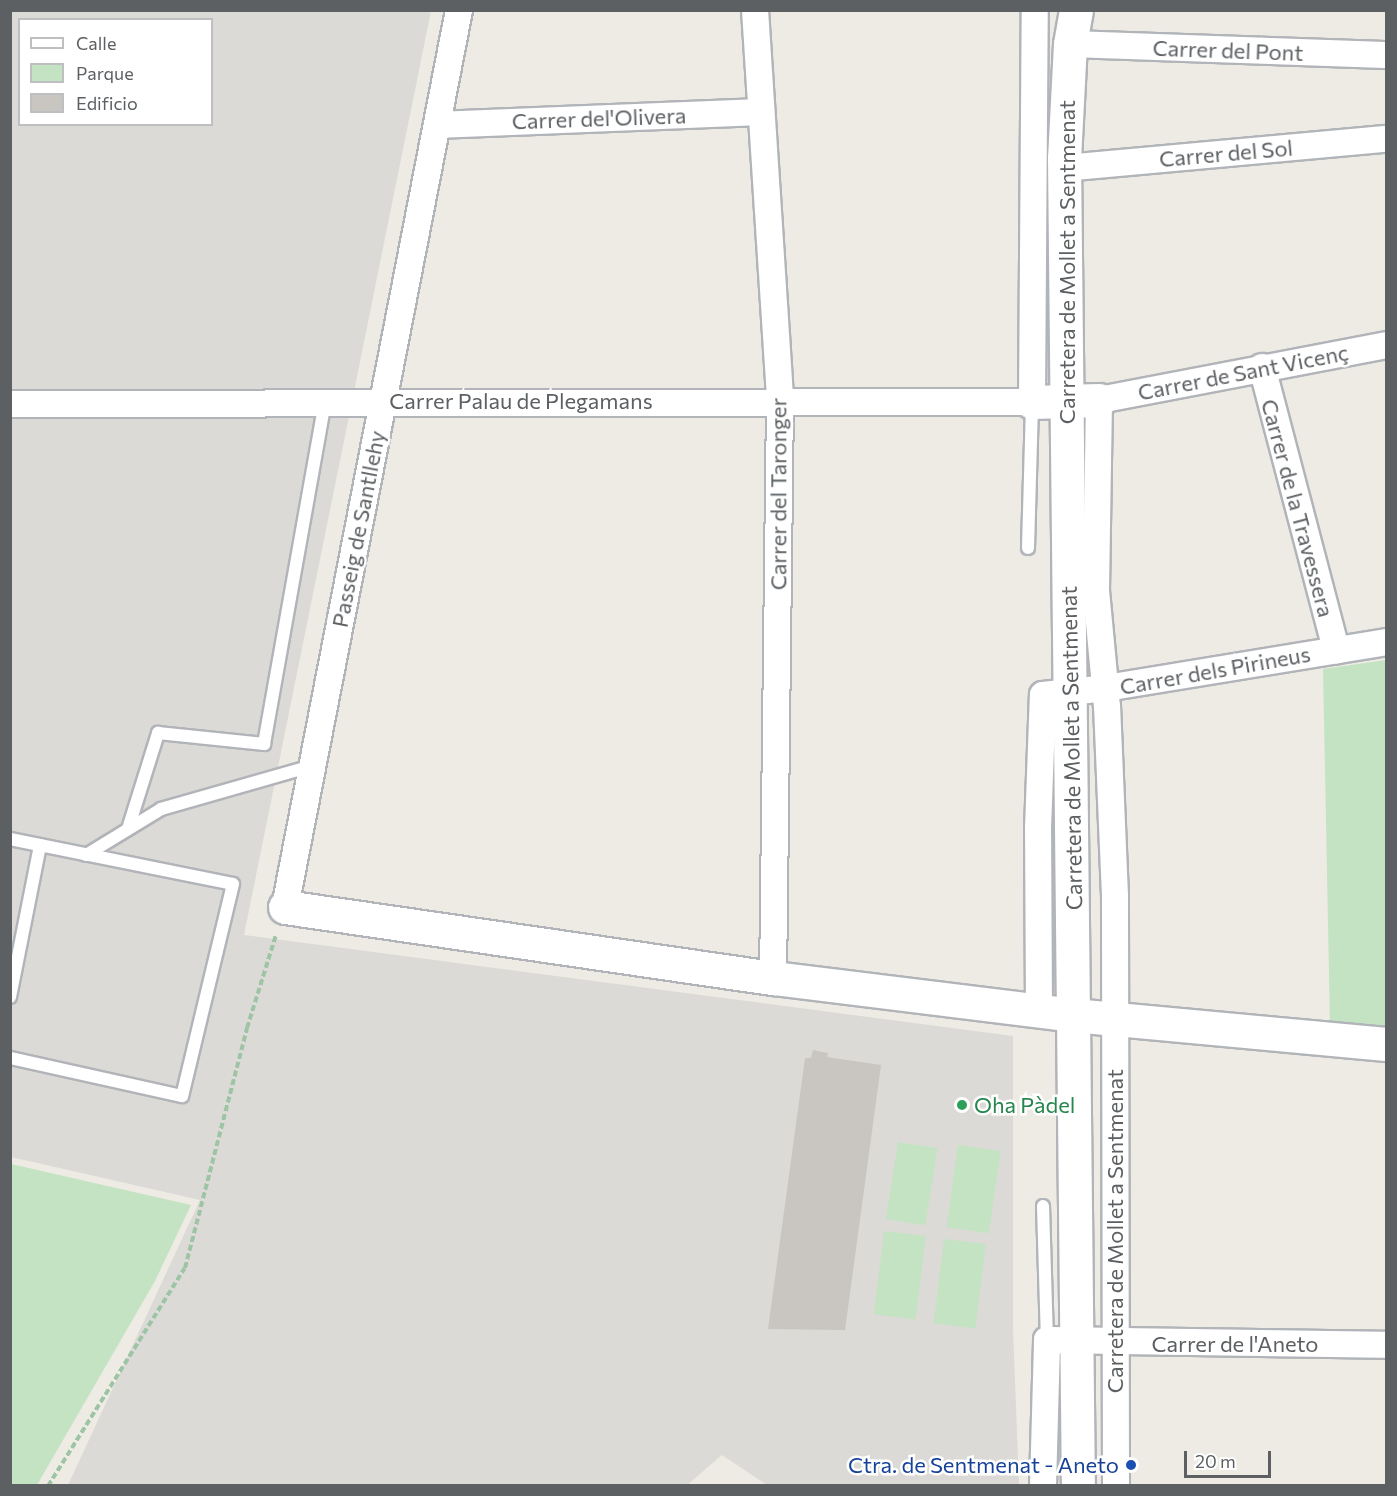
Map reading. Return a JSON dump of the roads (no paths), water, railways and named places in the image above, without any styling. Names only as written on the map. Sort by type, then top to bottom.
[{"type":"street","name":"Passeig de Santllehy","points":[[285,907],[459,10]]},
{"type":"street","name":"Carrer del Taronger","points":[[755,10],[780,400],[773,978]]},
{"type":"street","name":"Carretera de Mollet a Sentmenat","points":[[1032,402],[1035,10]]},
{"type":"street","name":"Carretera de Mollet a Sentmenat","points":[[1043,1485],[1062,1341],[1073,1015],[1057,694],[1066,402],[1065,168],[1070,44],[1076,10]]},
{"type":"street","name":"Carrer del Pont","points":[[1070,44],[1386,55]]},
{"type":"street","name":"Carrer del'Olivera","points":[[437,125],[761,112]]},
{"type":"street","name":"Carrer del Sol","points":[[1065,168],[1386,139]]},
{"type":"street","name":"Carrer de Sant Vicenç","points":[[1099,400],[1386,345]]},
{"type":"street","name":"Carrer de la Travessera","points":[[1262,367],[1336,650]]},
{"type":"street","name":"Carrer Palau de Plegamans","points":[[10,404],[780,400],[1032,402]]},
{"type":"street","name":"Carretera de Mollet a Sentmenat","points":[[1099,400],[1096,590],[1106,688],[1115,896],[1116,1485]]},
{"type":"street","points":[[1032,402],[1099,400]]},
{"type":"street","name":"Carrer dels Pirineus","points":[[1057,694],[1386,642]]},
{"type":"street","name":"Carretera de Mollet a Sentmenat","points":[[1039,1010],[1038,840],[1057,694]]},
{"type":"street","points":[[285,907],[773,978],[1073,1015],[1386,1044]]},
{"type":"street","name":"Carretera de Mollet a Sentmenat","points":[[1062,1341],[1078,1485]]},
{"type":"street","name":"Carrer de l'Aneto","points":[[1062,1341],[1386,1345]]},
{"type":"lane","points":[[128,829],[158,734],[264,744],[325,401]]},
{"type":"lane","points":[[1028,548],[1032,402]]},
{"type":"lane","points":[[86,855],[161,809],[312,766]]},
{"type":"lane","points":[[10,839],[233,884],[182,1096],[10,1058]]},
{"type":"lane","points":[[10,997],[40,845]]},
{"type":"lane","points":[[1043,1206],[1062,1341]]},
{"type":"place","name":"Oha Pàdel","points":[[962,1105]]},
{"type":"place","name":"Ctra. de Sentmenat - Aneto","points":[[1131,1465]]}]
